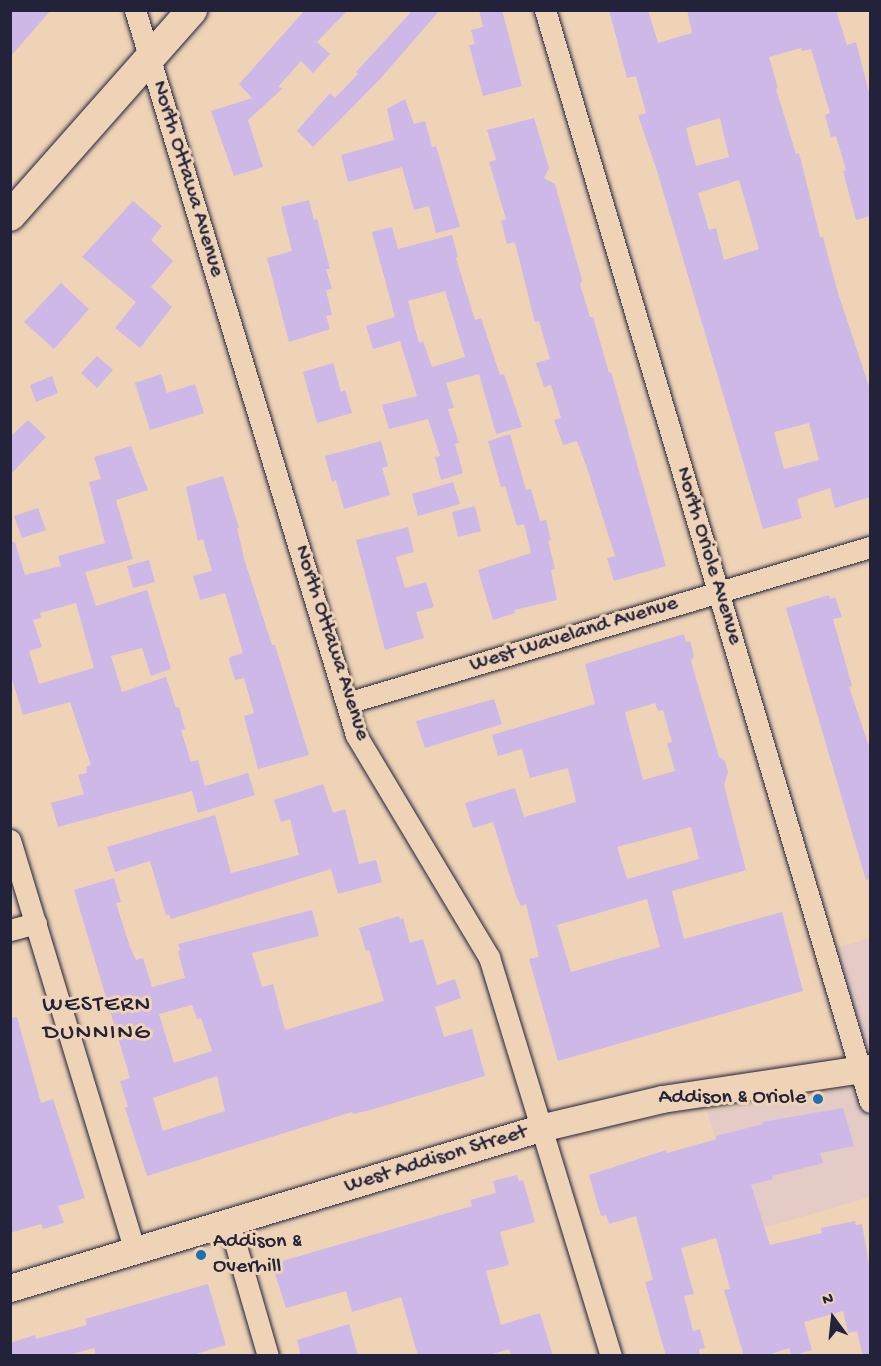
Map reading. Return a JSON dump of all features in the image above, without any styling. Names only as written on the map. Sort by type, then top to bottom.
[{"type":"main road","points":[[10,216],[192,10]]},
{"type":"street","name":"North Ottawa Avenue","points":[[135,10],[356,735],[489,957],[611,1356]]},
{"type":"street","name":"North Oriole Avenue","points":[[545,10],[718,592],[866,1068],[870,1102]]},
{"type":"street","name":"West Waveland Avenue","points":[[347,703],[870,547]]},
{"type":"street","points":[[10,840],[135,1251]]},
{"type":"street","points":[[10,930],[36,923]]},
{"type":"street","name":"West Addison Street","points":[[10,1288],[540,1128],[662,1099],[866,1068]]},
{"type":"street","points":[[229,1222],[268,1356]]},
{"type":"shaded area","points":[[870,938],[870,1069],[835,948]]},
{"type":"shaded area","points":[[870,1086],[870,1197],[743,1234],[707,1111]]},
{"type":"building","points":[[10,10],[51,10],[10,57]]},
{"type":"building","points":[[305,10],[348,10],[317,42],[330,54],[313,73],[301,61],[278,87],[283,88],[248,120],[263,167],[234,176],[211,111],[252,98],[239,84]]},
{"type":"building","points":[[413,10],[440,10],[381,78],[313,147],[297,131],[330,93],[335,98]]},
{"type":"building","points":[[479,10],[502,10],[522,86],[483,96],[469,45],[475,44],[471,30],[483,27]]},
{"type":"building","points":[[609,10],[648,10],[658,43],[692,33],[687,10],[836,10],[847,45],[856,42],[870,96],[870,216],[856,220],[843,171],[846,170],[836,136],[831,137],[825,115],[830,113],[811,49],[802,51],[801,48],[769,57],[778,88],[776,89],[796,154],[799,153],[820,237],[823,237],[838,293],[870,389],[870,497],[835,508],[830,488],[797,499],[802,518],[763,529],[657,171],[638,115],[646,113],[636,76],[627,78]],"holes":[[[720,118],[729,157],[696,166],[686,128]],[[739,180],[759,249],[724,260],[716,228],[709,230],[698,193]],[[809,423],[819,460],[784,469],[774,432]]]},
{"type":"building","points":[[405,99],[414,124],[425,121],[432,147],[436,146],[460,227],[436,233],[429,206],[414,210],[402,167],[348,182],[341,155],[394,140],[387,109]]},
{"type":"building","points":[[534,118],[549,168],[544,178],[555,184],[582,280],[580,284],[590,317],[593,317],[609,373],[611,372],[666,566],[614,581],[607,558],[615,556],[587,468],[577,441],[563,445],[554,420],[561,418],[551,385],[544,387],[536,363],[550,359],[539,321],[535,322],[515,242],[507,244],[501,221],[506,219],[489,162],[496,160],[487,130]]},
{"type":"building","points":[[309,200],[314,220],[317,219],[330,269],[326,269],[332,289],[326,290],[332,315],[326,316],[330,329],[289,342],[267,258],[292,251],[281,207]]},
{"type":"building","points":[[133,201],[162,226],[151,240],[173,261],[151,287],[172,307],[140,348],[115,328],[136,302],[82,257]]},
{"type":"building","points":[[392,227],[398,249],[452,235],[458,257],[456,258],[475,320],[481,318],[500,375],[504,374],[522,427],[496,434],[479,374],[446,383],[454,408],[448,409],[459,443],[455,444],[463,473],[441,480],[435,457],[440,456],[428,419],[389,429],[382,405],[417,396],[400,341],[373,349],[366,326],[395,317],[372,232]],"holes":[[[445,291],[465,357],[432,367],[423,341],[419,343],[408,301]]]},
{"type":"building","points":[[61,283],[89,309],[54,349],[24,322]]},
{"type":"building","points":[[97,356],[113,370],[97,388],[81,373]]},
{"type":"building","points":[[333,363],[341,392],[345,390],[352,413],[317,423],[303,372]]},
{"type":"building","points":[[161,374],[167,393],[195,384],[204,413],[150,430],[135,383]]},
{"type":"building","points":[[52,376],[58,393],[36,402],[30,385]]},
{"type":"building","points":[[28,420],[46,437],[10,475],[10,437]]},
{"type":"building","points":[[510,434],[526,490],[531,489],[540,521],[546,520],[551,540],[548,541],[555,569],[551,570],[557,600],[514,610],[515,613],[493,620],[478,570],[531,553],[524,524],[517,526],[505,486],[501,487],[488,441]]},
{"type":"building","points":[[381,441],[388,466],[382,468],[390,495],[344,509],[336,480],[332,482],[325,456]]},
{"type":"building","points":[[131,446],[148,490],[116,500],[133,559],[85,572],[96,606],[147,590],[171,669],[151,676],[142,648],[111,656],[122,692],[166,677],[176,708],[179,707],[185,729],[181,730],[191,762],[198,760],[205,786],[248,773],[255,795],[198,813],[192,791],[58,827],[51,803],[84,794],[78,775],[87,773],[86,767],[91,765],[70,702],[23,715],[10,673],[10,542],[15,542],[25,575],[61,566],[58,556],[105,543],[89,482],[101,479],[94,457]],"holes":[[[76,603],[94,668],[39,684],[29,651],[42,647],[33,620],[41,618],[40,613]]]},
{"type":"building","points":[[223,476],[239,528],[237,528],[245,562],[272,645],[275,645],[309,755],[258,769],[244,716],[254,713],[244,678],[235,680],[229,660],[230,657],[243,653],[225,593],[200,600],[193,576],[212,571],[203,539],[198,541],[186,487]]},
{"type":"building","points":[[453,482],[460,504],[418,516],[412,494]]},
{"type":"building","points":[[475,506],[481,531],[458,537],[452,512]]},
{"type":"building","points":[[38,508],[46,530],[22,538],[14,516]]},
{"type":"building","points":[[408,527],[414,552],[396,557],[405,588],[426,582],[434,607],[416,612],[424,638],[385,650],[356,540]]},
{"type":"building","points":[[149,560],[155,582],[133,588],[127,566]]},
{"type":"building","points":[[829,595],[830,599],[835,597],[842,617],[833,619],[852,686],[849,687],[870,749],[870,879],[866,880],[786,608]]},
{"type":"building","points":[[684,634],[686,642],[690,641],[694,656],[691,661],[719,757],[725,761],[728,772],[724,785],[746,870],[672,891],[684,939],[782,912],[803,991],[558,1061],[529,959],[539,957],[526,904],[521,906],[516,896],[493,822],[473,828],[465,803],[515,788],[524,817],[576,802],[568,768],[530,778],[522,749],[498,756],[492,735],[595,704],[585,664]],"holes":[[[655,703],[658,711],[663,710],[672,742],[667,743],[675,771],[643,780],[625,712]],[[691,827],[699,859],[627,879],[617,847]],[[647,899],[660,947],[571,972],[557,925]]]},
{"type":"building","points":[[494,699],[502,724],[425,748],[416,721]]},
{"type":"building","points":[[323,784],[333,813],[345,809],[359,864],[376,860],[382,882],[338,894],[331,869],[171,919],[169,914],[166,915],[150,861],[115,872],[107,847],[215,815],[231,873],[299,855],[290,819],[281,822],[274,800]]},
{"type":"building","points":[[114,878],[121,902],[116,903],[130,947],[136,960],[143,958],[152,987],[185,978],[178,944],[312,910],[319,936],[252,953],[262,987],[273,984],[285,1030],[384,1001],[369,950],[366,951],[359,928],[399,916],[400,919],[403,918],[410,943],[423,939],[437,985],[455,979],[461,998],[435,1007],[444,1037],[472,1029],[485,1076],[370,1110],[353,1114],[352,1112],[147,1176],[125,1108],[128,1107],[120,1081],[130,1078],[74,890]],"holes":[[[192,1005],[197,1019],[201,1018],[212,1051],[174,1063],[159,1014]],[[217,1076],[225,1111],[163,1131],[153,1098]]]},
{"type":"building","points":[[17,1017],[41,1103],[53,1099],[85,1198],[58,1206],[64,1223],[43,1229],[41,1224],[10,1233],[10,1018]]},
{"type":"building","points":[[843,1108],[854,1146],[820,1153],[823,1163],[772,1176],[773,1179],[751,1185],[770,1245],[822,1233],[821,1228],[855,1221],[856,1225],[862,1224],[870,1271],[870,1356],[863,1356],[857,1331],[848,1333],[843,1311],[804,1322],[812,1350],[792,1356],[789,1348],[765,1356],[744,1356],[724,1290],[730,1289],[716,1238],[681,1248],[694,1294],[684,1296],[693,1331],[700,1329],[705,1348],[699,1349],[700,1356],[666,1356],[645,1282],[653,1280],[636,1216],[609,1224],[606,1215],[601,1216],[589,1175],[666,1150],[667,1153],[717,1139],[716,1136],[763,1124],[762,1122]]},
{"type":"building","points":[[517,1175],[519,1181],[523,1180],[535,1222],[500,1232],[509,1265],[486,1271],[501,1325],[540,1313],[553,1356],[511,1356],[509,1349],[486,1356],[418,1356],[401,1297],[352,1312],[346,1291],[286,1308],[272,1264],[472,1206],[470,1200],[496,1193],[493,1181]]},
{"type":"building","points":[[208,1284],[226,1345],[189,1356],[96,1356],[94,1348],[66,1356],[10,1356],[10,1343],[35,1335],[36,1339],[87,1325],[85,1319]]},
{"type":"building","points":[[349,1324],[358,1356],[301,1356],[297,1340]]},
{"type":"place","name":"Addison & Oriole","points":[[818,1099]]},
{"type":"place","name":"Addison & Overhill","points":[[201,1255]]},
{"type":"district","name":"WESTERN DUNNING","points":[[97,1020]]}]
